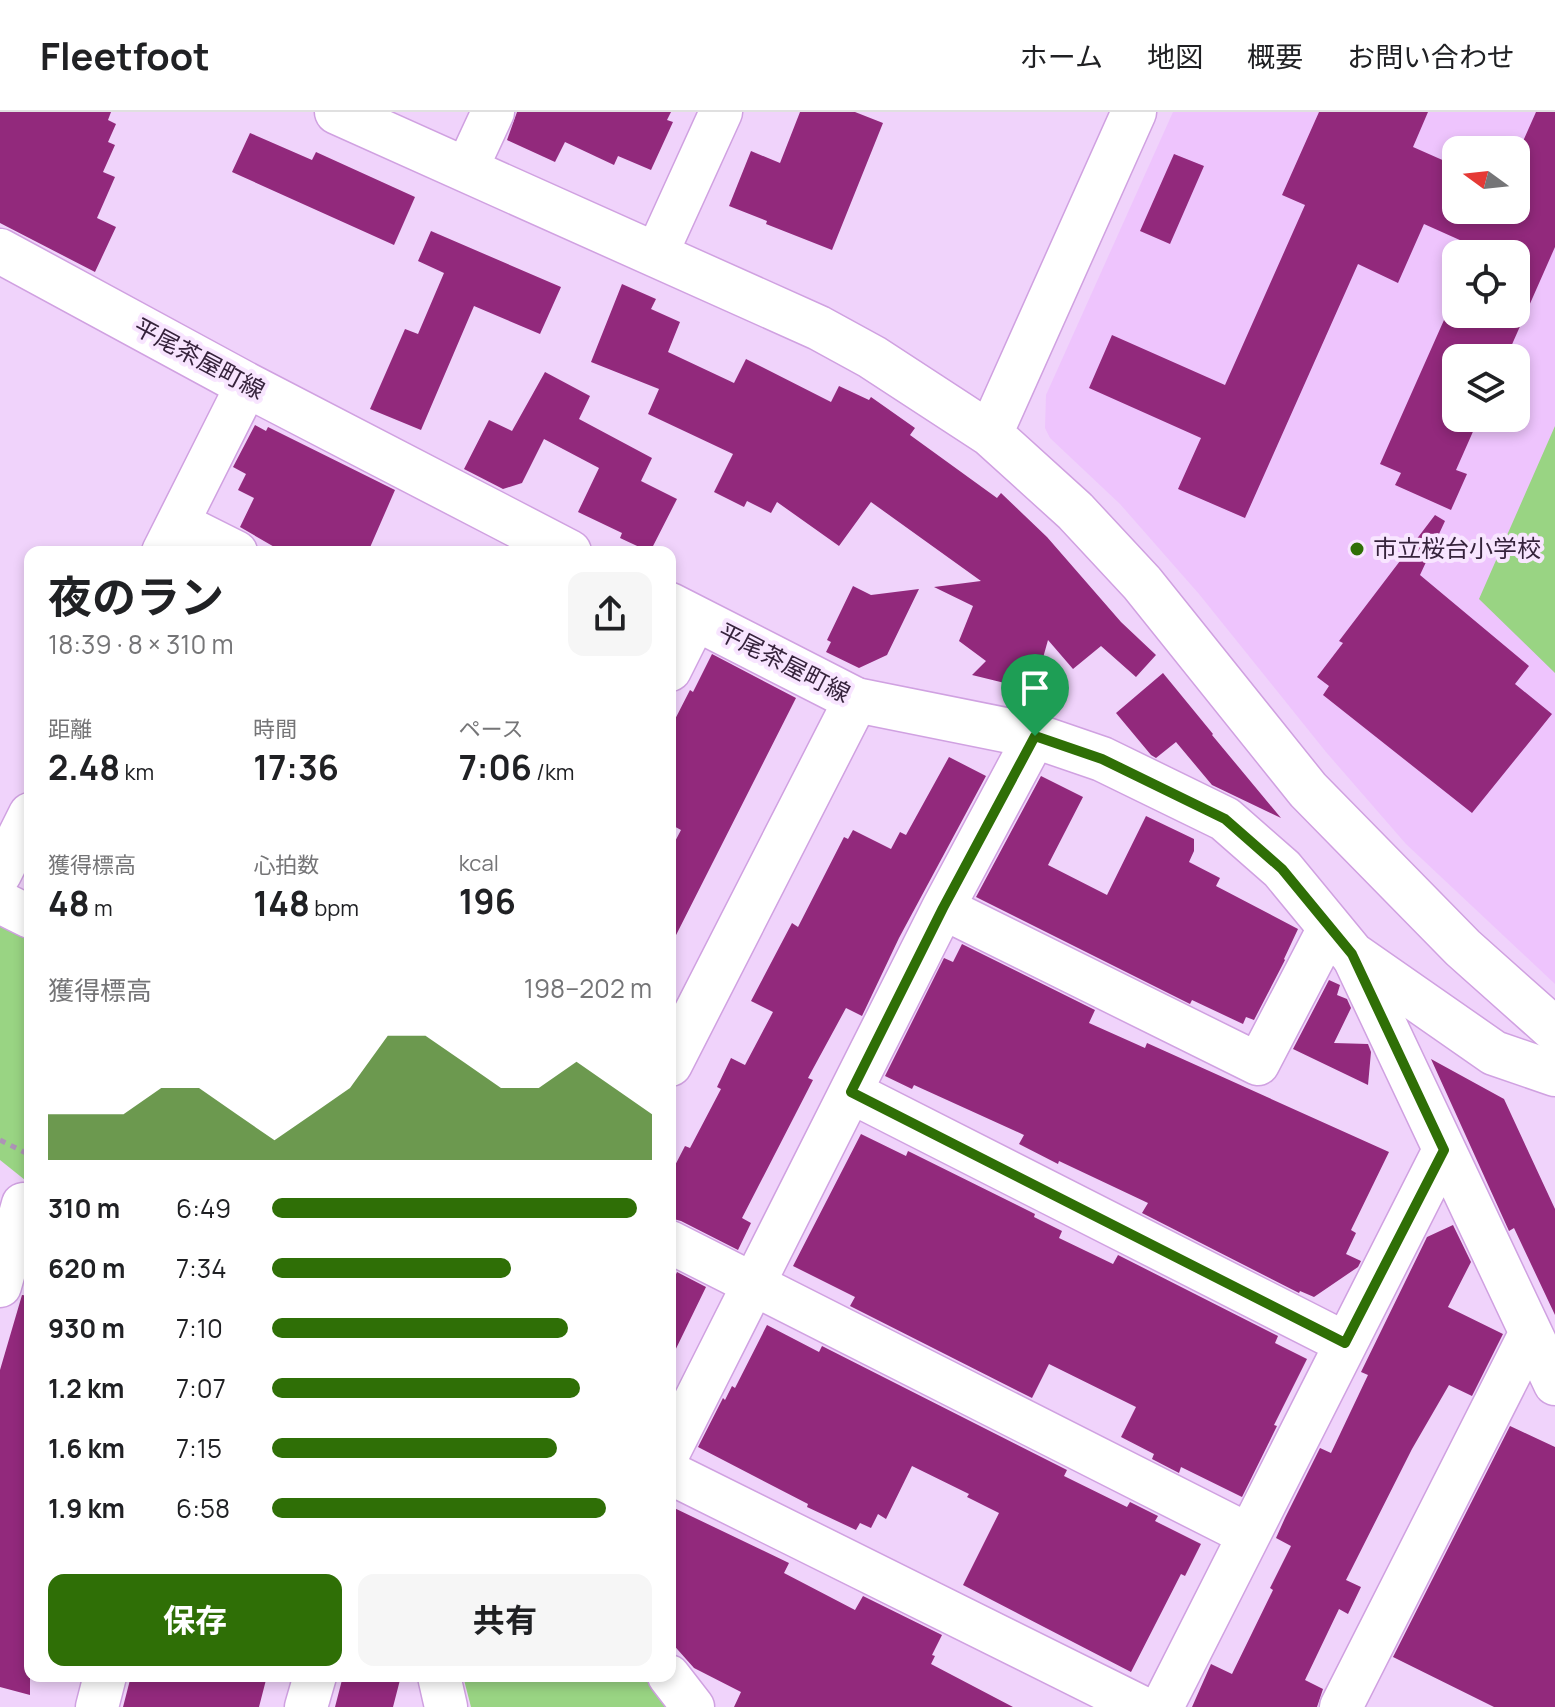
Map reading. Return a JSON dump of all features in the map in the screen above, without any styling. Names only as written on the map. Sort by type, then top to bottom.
[{"type":"street","points":[[337,112],[467,168],[846,342],[990,434],[1075,511],[1142,583],[1308,790],[1463,948],[1555,1030]]},
{"type":"street","points":[[467,168],[493,112]]},
{"type":"street","points":[[656,255],[721,112]]},
{"type":"street","points":[[990,434],[1134,112]]},
{"type":"street","name":"平尾茶屋町線","points":[[0,251],[247,385],[557,546]]},
{"type":"street","points":[[210,546],[170,537],[247,385]]},
{"type":"street","points":[[676,643],[683,611]]},
{"type":"street","name":"平尾茶屋町線","points":[[683,611],[856,700],[1035,736],[1102,759],[1225,819],[1282,869],[1340,941],[1494,1053],[1555,1074]]},
{"type":"street","points":[[676,1052],[856,700]]},
{"type":"street","points":[[676,1438],[943,908],[1035,736]]},
{"type":"street","points":[[0,874],[24,826]]},
{"type":"street","points":[[0,902],[24,914]]},
{"type":"street","points":[[943,908],[1258,1064],[1340,941],[1555,1384]]},
{"type":"street","points":[[851,1092],[1345,1343]]},
{"type":"street","points":[[1162,1707],[1444,1150]]},
{"type":"street","points":[[0,1286],[18,1200]]},
{"type":"street","points":[[676,1245],[1249,1535]]},
{"type":"street","points":[[1341,1707],[1530,1334]]},
{"type":"street","points":[[676,1476],[1141,1707]]},
{"type":"street","points":[[97,1707],[103,1682]]},
{"type":"street","points":[[306,1707],[313,1682]]},
{"type":"street","points":[[440,1682],[446,1707]]},
{"type":"street","points":[[674,1682],[693,1707]]},
{"type":"path","points":[[0,1140],[24,1152]]},
{"type":"shaded area","name":"市立桜台小学校","points":[[1173,112],[1555,112],[1555,984],[1406,844],[1326,752],[1199,594],[1120,504],[1050,438],[1045,428],[1046,395]]},
{"type":"green space","points":[[1555,426],[1555,673],[1479,599]]},
{"type":"green space","points":[[8,922],[24,930],[24,1179],[0,1160],[0,926]]},
{"type":"green space","points":[[465,1682],[652,1682],[671,1707],[471,1707]]},
{"type":"building","points":[[0,112],[111,112],[108,120],[116,124],[108,142],[115,145],[103,172],[115,177],[97,218],[116,227],[95,272],[0,223]]},
{"type":"building","points":[[517,112],[671,112],[667,120],[673,122],[651,170],[618,156],[614,165],[565,142],[555,162],[507,140]]},
{"type":"building","points":[[800,112],[855,112],[883,123],[832,250],[729,206],[751,151],[780,163]]},
{"type":"building","points":[[1319,112],[1428,112],[1413,147],[1442,160],[1442,224],[1530,224],[1530,136],[1525,136],[1536,112],[1555,112],[1555,247],[1530,304],[1530,240],[1460,240],[1424,224],[1398,283],[1358,264],[1245,518],[1178,489],[1201,438],[1089,388],[1112,335],[1225,385],[1305,205],[1282,195]]},
{"type":"building","points":[[250,133],[312,160],[316,152],[415,197],[394,245],[232,172]]},
{"type":"building","points":[[1174,154],[1204,166],[1170,244],[1140,231]]},
{"type":"building","points":[[431,231],[561,287],[540,334],[474,306],[421,430],[370,409],[405,329],[418,334],[444,273],[418,261]]},
{"type":"building","points":[[622,284],[656,299],[651,309],[680,322],[668,352],[734,383],[746,359],[831,402],[839,386],[869,400],[871,397],[915,428],[910,435],[997,498],[1001,493],[1047,537],[1121,622],[1156,655],[1136,677],[1101,646],[1073,669],[1048,640],[1034,690],[972,675],[986,661],[959,641],[973,606],[934,587],[981,581],[871,502],[839,546],[777,502],[771,513],[747,501],[744,507],[714,492],[733,454],[648,414],[659,389],[591,362]]},
{"type":"building","points":[[1442,324],[1442,328],[1519,328],[1512,344],[1442,344],[1442,432],[1473,432],[1456,470],[1467,474],[1451,510],[1395,485],[1401,473],[1380,464]]},
{"type":"building","points":[[545,372],[590,396],[579,419],[652,458],[641,481],[677,499],[653,546],[637,546],[620,538],[622,533],[578,512],[599,468],[544,439],[522,483],[503,489],[464,469],[489,420],[512,431]]},
{"type":"building","points":[[255,425],[266,431],[268,427],[395,490],[371,546],[273,546],[240,527],[254,498],[238,490],[246,474],[233,467]]},
{"type":"building","points":[[1435,515],[1445,521],[1420,575],[1529,666],[1515,684],[1552,714],[1472,813],[1323,695],[1329,686],[1317,677],[1343,643],[1339,641]]},
{"type":"building","points":[[853,586],[871,595],[919,589],[887,655],[859,668],[826,652],[831,642],[827,640]]},
{"type":"building","points":[[712,654],[796,698],[676,935],[676,840],[681,830],[676,827],[676,717],[690,690],[693,692]]},
{"type":"building","points":[[1163,673],[1281,818],[1212,785],[1176,742],[1156,758],[1151,755],[1116,713]]},
{"type":"building","points":[[949,757],[986,776],[899,938],[862,1016],[846,1008],[808,1078],[813,1080],[742,1218],[751,1223],[738,1250],[676,1220],[676,1163],[685,1146],[690,1148],[721,1089],[717,1087],[731,1058],[745,1065],[773,1012],[751,1001],[792,923],[798,927],[844,837],[848,839],[853,830],[891,849],[900,832],[906,835]]},
{"type":"building","points":[[1041,776],[1083,797],[1048,865],[1107,895],[1146,816],[1194,839],[1194,851],[1189,862],[1220,878],[1216,886],[1298,929],[1254,1020],[1246,1017],[1243,1024],[1192,1000],[1190,1004],[976,897]]},
{"type":"building","points":[[962,944],[1095,1010],[1089,1023],[1145,1048],[1147,1043],[1389,1152],[1351,1230],[1356,1233],[1346,1254],[1361,1261],[1358,1267],[1314,1297],[1299,1293],[1142,1213],[1148,1203],[1019,1144],[1024,1135],[914,1085],[912,1089],[885,1076],[944,958],[953,962]]},
{"type":"building","points":[[1329,980],[1340,985],[1337,995],[1347,999],[1351,1008],[1334,1043],[1368,1044],[1371,1052],[1368,1085],[1293,1049]]},
{"type":"building","points":[[1431,1059],[1504,1099],[1555,1209],[1555,1315],[1514,1228],[1509,1231]]},
{"type":"building","points":[[861,1134],[906,1156],[908,1151],[1035,1214],[1034,1217],[1062,1231],[1059,1238],[1113,1264],[1118,1255],[1278,1336],[1275,1343],[1307,1359],[1242,1497],[1181,1467],[1179,1473],[1152,1459],[1154,1454],[1121,1437],[1136,1407],[1049,1364],[1032,1398],[850,1306],[855,1297],[793,1266]]},
{"type":"building","points":[[1453,1225],[1471,1262],[1448,1307],[1503,1334],[1472,1396],[1449,1385],[1412,1449],[1346,1580],[1361,1587],[1348,1614],[1339,1609],[1305,1680],[1323,1689],[1317,1707],[1192,1707],[1211,1664],[1232,1674],[1291,1546],[1276,1538],[1285,1518],[1320,1448],[1331,1453],[1368,1375],[1361,1372],[1427,1237]]},
{"type":"building","points":[[676,1274],[706,1287],[676,1349]]},
{"type":"building","points":[[24,1295],[24,1682],[30,1682],[30,1695],[0,1687],[0,1370]]},
{"type":"building","points":[[767,1325],[819,1352],[822,1346],[1067,1470],[1064,1476],[1127,1507],[1130,1502],[1158,1516],[1155,1521],[1201,1544],[1185,1576],[1181,1574],[1131,1672],[963,1585],[999,1513],[967,1497],[969,1494],[912,1466],[886,1519],[878,1514],[871,1528],[860,1523],[856,1530],[807,1507],[808,1504],[698,1447],[723,1398],[725,1400],[732,1386],[735,1388]]},
{"type":"building","points":[[1510,1426],[1555,1447],[1555,1707],[1494,1707],[1393,1657]]},
{"type":"building","points":[[676,1509],[789,1563],[784,1573],[855,1610],[863,1596],[942,1635],[931,1664],[1013,1707],[734,1707],[741,1692],[694,1668],[676,1648]]},
{"type":"building","points":[[129,1682],[265,1682],[259,1707],[123,1707]]},
{"type":"building","points":[[341,1682],[399,1682],[393,1707],[335,1707]]},
{"type":"place","name":"市立桜台小学校","points":[[1357,549]]},
{"type":"route","points":[[1035,736],[1102,759],[1225,819],[1282,869],[1352,954],[1444,1150],[1345,1343],[851,1092],[943,908],[1035,736]]}]
